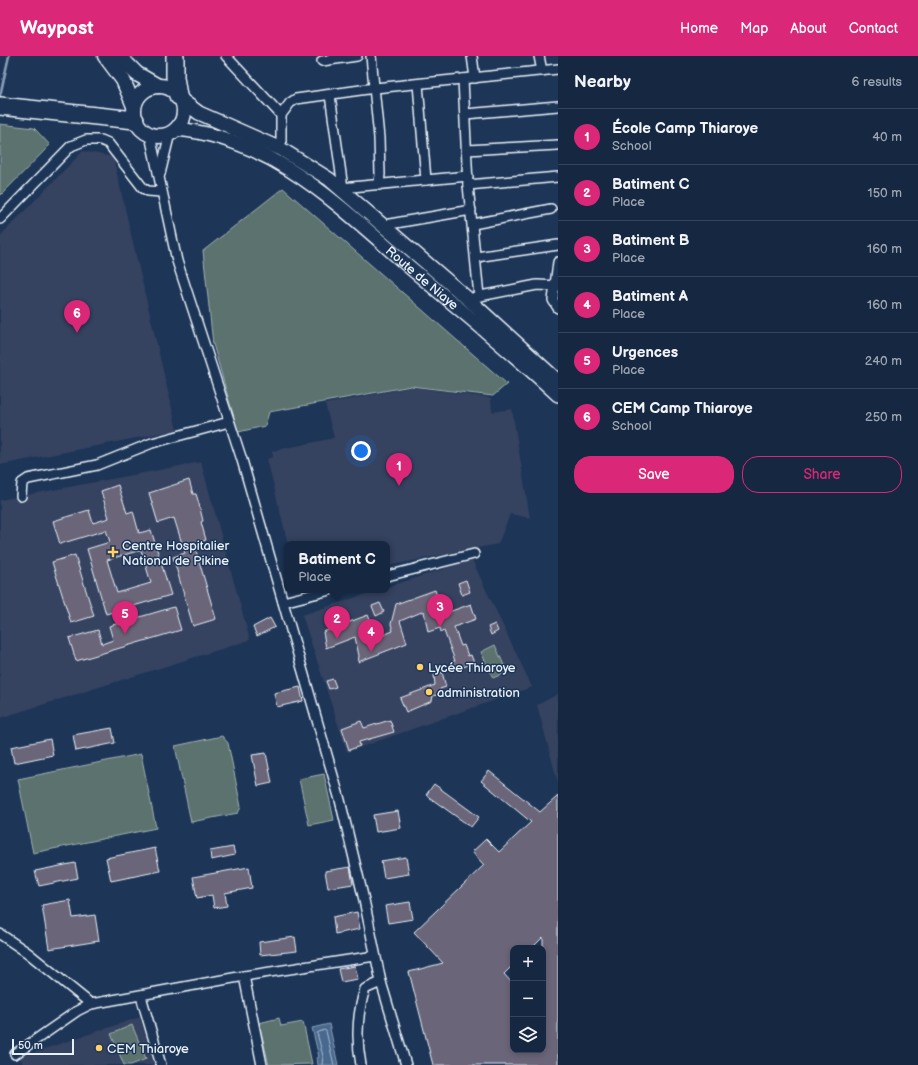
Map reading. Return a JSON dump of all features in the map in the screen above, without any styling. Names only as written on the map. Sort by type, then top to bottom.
[{"type":"highway","points":[[175,56],[175,77],[179,97]]},
{"type":"highway","points":[[0,106],[135,113]]},
{"type":"main road","points":[[105,56],[123,80],[141,129],[150,135],[163,136],[173,131],[180,124],[184,111],[179,97]]},
{"type":"main road","points":[[119,56],[137,74],[158,86],[173,91],[205,116],[285,156]]},
{"type":"main road","points":[[135,113],[143,92],[158,86]]},
{"type":"main road","points":[[173,131],[219,137],[256,150],[285,156]]},
{"type":"main road","name":"Route de Niaye","points":[[285,156],[342,188],[384,226],[473,297],[558,381]]},
{"type":"main road","name":"Route de Niaye","points":[[285,156],[326,195],[515,355],[558,395]]},
{"type":"street","points":[[226,56],[281,116],[285,156]]},
{"type":"street","points":[[322,60],[357,56]]},
{"type":"street","points":[[371,56],[375,88],[380,174],[379,185]]},
{"type":"street","points":[[472,56],[475,78]]},
{"type":"street","points":[[539,56],[542,71]]},
{"type":"street","points":[[281,116],[294,100],[375,88],[558,69]]},
{"type":"street","points":[[463,79],[468,180],[476,257],[473,297],[537,285],[556,286]]},
{"type":"street","points":[[418,84],[426,180]]},
{"type":"street","points":[[330,95],[342,188],[426,180],[558,177]]},
{"type":"street","points":[[465,114],[558,106]]},
{"type":"street","points":[[160,177],[173,131]]},
{"type":"street","points":[[150,135],[177,261],[229,422],[340,800],[364,900],[381,982],[406,1065]]},
{"type":"street","points":[[0,219],[66,150],[86,140],[101,140],[108,143],[143,188],[148,191],[162,192]]},
{"type":"street","points":[[467,150],[558,145]]},
{"type":"street","points":[[472,224],[551,209]]},
{"type":"street","points":[[384,226],[471,210]]},
{"type":"street","points":[[476,257],[558,245]]},
{"type":"street","points":[[558,262],[553,302],[558,308]]},
{"type":"street","points":[[21,496],[22,483],[28,480],[97,465],[152,443],[229,422]]},
{"type":"street","points":[[390,575],[474,554]]},
{"type":"street","points":[[283,602],[318,593]]},
{"type":"street","points":[[0,934],[28,953],[92,1004]]},
{"type":"street","points":[[15,1054],[54,1027],[92,1004],[244,976],[375,956]]},
{"type":"street","points":[[244,976],[262,1065]]},
{"type":"street","points":[[361,1065],[358,1049],[359,1008],[365,989],[381,982]]},
{"type":"street","points":[[141,996],[161,1065]]},
{"type":"shaded area","points":[[83,151],[113,157],[177,430],[0,465],[0,236]]},
{"type":"shaded area","points":[[412,387],[491,398],[492,412],[512,409],[530,518],[510,514],[498,544],[390,565],[390,541],[287,541],[267,459],[273,457],[272,451],[334,438],[325,404]]},
{"type":"shaded area","name":"Centre Hospitalier National de Pikine","points":[[201,462],[250,640],[0,718],[0,500]]},
{"type":"shaded area","name":"Lycée Thiaroye","points":[[472,560],[532,687],[347,752],[302,615],[369,593],[390,593],[390,586]]},
{"type":"shaded area","points":[[558,694],[558,783],[537,705]]},
{"type":"shaded area","name":"CEM Thiaroye","points":[[140,1017],[154,1065],[23,1065],[20,1057]]},
{"type":"green space","points":[[0,124],[34,128],[50,145],[0,196]]},
{"type":"green space","points":[[283,188],[507,384],[493,396],[411,386],[269,412],[265,426],[238,432],[213,344],[203,251]]},
{"type":"green space","points":[[495,645],[507,672],[493,678],[481,652]]},
{"type":"green space","points":[[222,736],[228,743],[241,807],[238,813],[191,822],[175,746]]},
{"type":"green space","points":[[141,754],[156,828],[33,853],[18,779]]},
{"type":"green space","points":[[324,774],[334,820],[309,825],[299,779]]},
{"type":"green space","points":[[279,1018],[281,1026],[303,1022],[312,1064],[269,1065],[259,1023]]},
{"type":"green space","points":[[132,1025],[146,1059],[131,1065],[124,1065],[111,1034]]},
{"type":"water","points":[[329,1024],[338,1065],[318,1065],[317,1058],[319,1057],[312,1028]]},
{"type":"building","points":[[189,480],[193,494],[196,494],[199,504],[203,521],[201,522],[206,540],[194,544],[216,619],[193,626],[173,557],[185,553],[174,518],[158,523],[149,493]]},
{"type":"building","points":[[118,485],[127,513],[133,511],[139,533],[151,530],[171,595],[106,614],[87,549],[110,542],[106,530],[60,544],[53,521],[89,510],[93,523],[109,518],[101,491]],"holes":[[[141,550],[151,583],[117,593],[107,560]]]},
{"type":"building","points":[[75,555],[94,616],[71,623],[52,562]]},
{"type":"building","points":[[466,580],[470,592],[462,595],[458,583]]},
{"type":"building","points":[[435,590],[439,603],[443,604],[443,614],[471,604],[476,619],[454,627],[461,646],[464,645],[468,656],[471,655],[474,663],[455,670],[452,662],[455,661],[444,631],[441,632],[440,628],[428,632],[424,611],[400,621],[407,643],[358,662],[359,656],[355,637],[326,648],[323,632],[368,615],[373,627],[376,628],[376,638],[393,631],[391,624],[396,604]]},
{"type":"building","points":[[380,603],[384,612],[376,616],[372,606]]},
{"type":"building","points":[[174,607],[181,630],[76,661],[69,638],[98,630],[102,644],[113,640],[109,626]]},
{"type":"building","points":[[270,618],[275,627],[257,636],[253,627]]},
{"type":"building","points":[[495,624],[498,631],[491,635],[488,627]]},
{"type":"building","name":"administration","points":[[442,672],[446,687],[440,689],[440,694],[433,696],[432,701],[406,712],[400,698],[435,685],[434,675]]},
{"type":"building","points":[[333,679],[336,687],[329,689],[326,681]]},
{"type":"building","points":[[300,687],[303,701],[277,707],[274,693]]},
{"type":"building","points":[[390,720],[394,732],[359,742],[360,746],[349,750],[342,728],[361,721],[364,728]]},
{"type":"building","points":[[112,728],[115,743],[76,751],[73,735]]},
{"type":"building","points":[[50,739],[53,755],[14,763],[11,747]]},
{"type":"building","points":[[266,753],[272,783],[258,786],[252,755]]},
{"type":"building","points":[[489,771],[540,812],[558,796],[558,1065],[433,1065],[409,972],[443,963],[414,932],[484,865],[472,852],[486,839],[499,852],[531,822],[481,781]]},
{"type":"building","points":[[434,784],[479,817],[471,827],[426,795]]},
{"type":"building","points":[[398,811],[401,828],[376,832],[373,815]]},
{"type":"building","points":[[233,847],[235,855],[211,860],[210,851]]},
{"type":"building","points":[[155,848],[160,871],[111,881],[106,858]]},
{"type":"building","points":[[406,857],[409,874],[384,878],[381,861]]},
{"type":"building","points":[[75,863],[78,878],[39,886],[35,871]]},
{"type":"building","points":[[249,867],[252,888],[225,893],[227,906],[214,908],[212,895],[197,898],[193,877]]},
{"type":"building","points":[[350,867],[353,884],[328,888],[325,871]]},
{"type":"building","points":[[70,900],[73,918],[95,915],[99,941],[49,949],[42,905]]},
{"type":"building","points":[[410,902],[413,919],[388,923],[385,906]]},
{"type":"building","points":[[357,912],[360,929],[335,934],[333,917]]},
{"type":"building","points":[[295,937],[297,951],[260,955],[259,942]]},
{"type":"building","points":[[355,966],[358,979],[341,982],[338,969]]},
{"type":"waterway","points":[[0,96],[9,56]]},
{"type":"place","name":"CEM Camp Thiaroye","points":[[77,333]]},
{"type":"place","name":"École Camp Thiaroye","points":[[399,486]]},
{"type":"place","name":"Centre Hospitalier National de Pikine","points":[[113,552]]},
{"type":"place","name":"Batiment B","points":[[440,627]]},
{"type":"place","name":"Urgences","points":[[125,634]]},
{"type":"place","name":"Batiment C","points":[[337,639]]},
{"type":"place","name":"Batiment A","points":[[371,652]]},
{"type":"place","name":"Lycée Thiaroye","points":[[420,667]]},
{"type":"place","name":"administration","points":[[429,692]]},
{"type":"place","name":"CEM Thiaroye","points":[[99,1048]]}]
